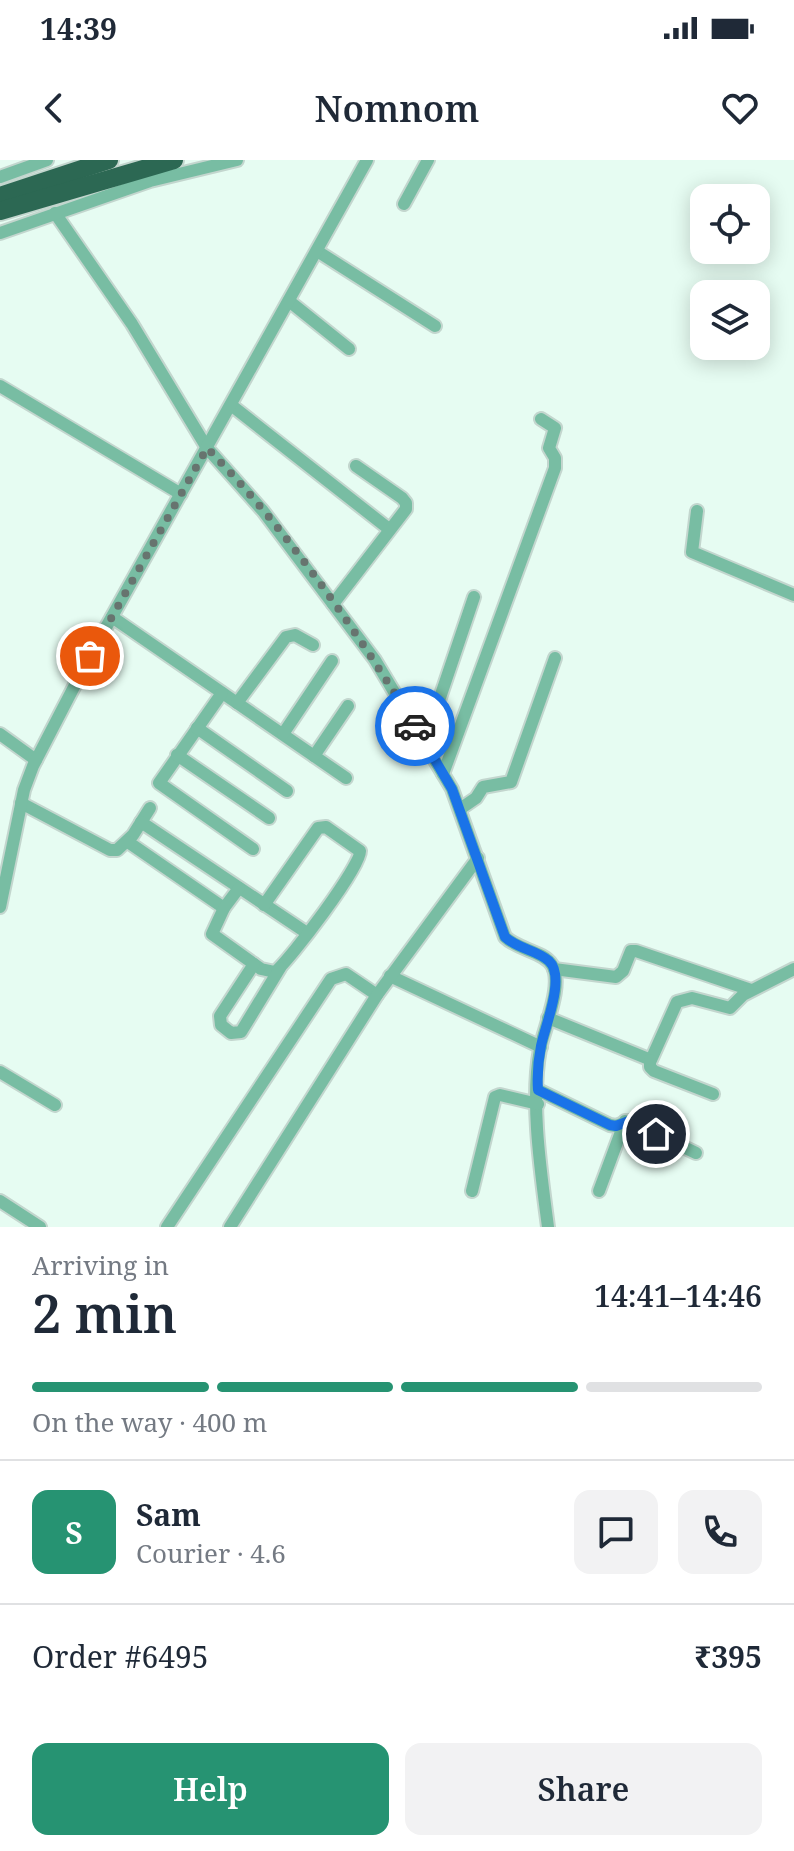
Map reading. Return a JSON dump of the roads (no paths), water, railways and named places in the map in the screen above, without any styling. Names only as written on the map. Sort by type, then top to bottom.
[{"type":"highway","points":[[0,196],[109,160]]},
{"type":"highway","points":[[0,211],[174,160]]},
{"type":"street","points":[[0,177],[47,160]]},
{"type":"street","points":[[0,233],[150,181],[237,160]]},
{"type":"street","points":[[0,907],[21,803],[36,760],[112,617],[367,160]]},
{"type":"street","points":[[404,204],[428,160]]},
{"type":"street","points":[[55,213],[132,324],[175,400],[207,448],[263,511],[375,660],[425,742],[460,809],[505,937],[512,944],[545,958],[554,969],[556,986],[541,1047],[538,1097],[548,1227]]},
{"type":"street","points":[[317,251],[435,326]]},
{"type":"street","points":[[289,301],[349,349]]},
{"type":"street","points":[[0,386],[181,494]]},
{"type":"street","points":[[231,405],[389,529]]},
{"type":"street","points":[[443,774],[555,468],[555,458],[549,448],[555,428],[541,419]]},
{"type":"street","points":[[333,604],[406,509],[406,503],[356,466]]},
{"type":"street","points":[[697,511],[692,552],[794,595]]},
{"type":"street","points":[[425,742],[474,597]]},
{"type":"street","points":[[112,617],[346,778]]},
{"type":"street","points":[[237,703],[286,637],[295,635],[313,645]]},
{"type":"street","points":[[460,809],[476,798],[483,787],[511,782],[555,658]]},
{"type":"street","points":[[283,734],[332,661]]},
{"type":"street","points":[[222,693],[160,777],[159,783],[253,849]]},
{"type":"street","points":[[314,756],[348,706]]},
{"type":"street","points":[[197,728],[287,791]]},
{"type":"street","points":[[0,734],[36,760]]},
{"type":"street","points":[[177,755],[269,818]]},
{"type":"street","points":[[21,803],[110,850],[123,848],[150,808]]},
{"type":"street","points":[[141,822],[307,933]]},
{"type":"street","points":[[254,964],[220,1016],[221,1025],[231,1033],[241,1032],[280,968],[360,861],[356,847],[326,827],[318,828],[264,905]]},
{"type":"street","points":[[128,842],[224,908]]},
{"type":"street","points":[[230,1227],[377,995],[478,858]]},
{"type":"street","points":[[239,888],[224,908],[214,928],[214,938],[270,972],[280,968]]},
{"type":"street","points":[[554,969],[616,977],[623,971],[631,951],[636,951],[751,990]]},
{"type":"street","points":[[713,1094],[654,1071],[649,1064],[677,1002],[692,998],[727,1009],[751,990],[794,969]]},
{"type":"street","points":[[167,1227],[331,979],[346,974],[377,995]]},
{"type":"street","points":[[390,976],[541,1047]]},
{"type":"street","points":[[548,1018],[650,1060]]},
{"type":"street","points":[[0,1072],[55,1105]]},
{"type":"street","points":[[472,1191],[495,1097],[538,1097],[610,1125],[616,1126],[625,1121]]},
{"type":"street","points":[[625,1121],[696,1153]]},
{"type":"street","points":[[599,1191],[625,1121]]},
{"type":"street","points":[[0,1187],[3,1191],[0,1201],[40,1227]]}]
